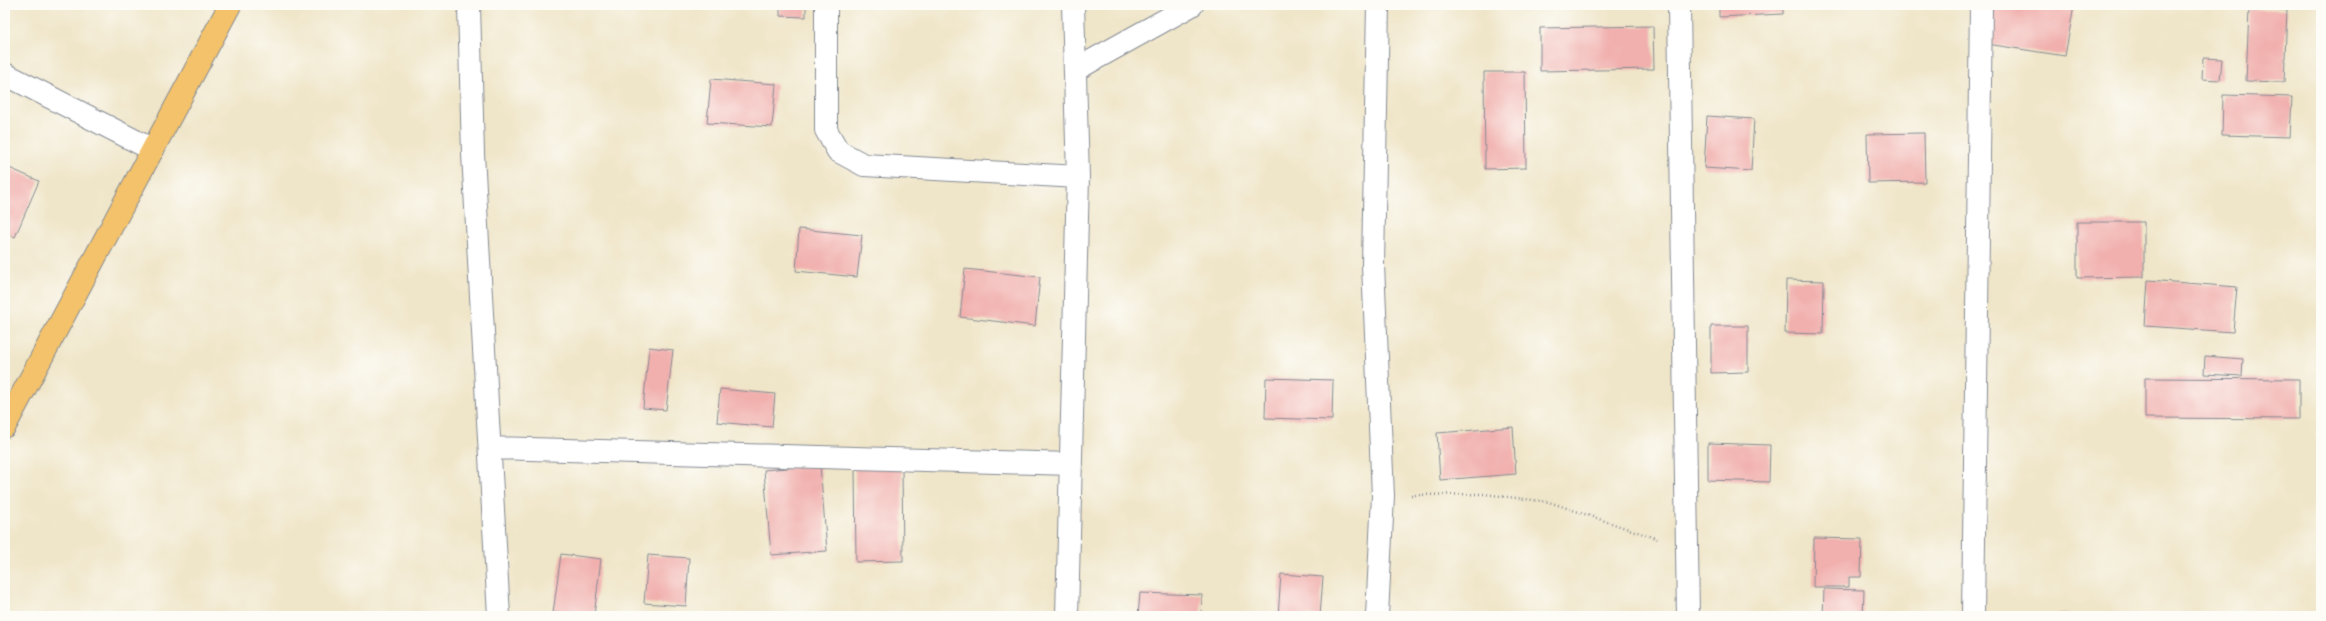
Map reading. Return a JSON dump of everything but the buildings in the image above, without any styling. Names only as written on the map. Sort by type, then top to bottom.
[{"type":"highway","points":[[5,426],[230,5]]},
{"type":"street","points":[[469,5],[472,154],[499,616]]},
{"type":"street","points":[[826,5],[826,130],[838,150],[864,165],[1078,177]]},
{"type":"street","points":[[1067,616],[1078,177],[1073,5]]},
{"type":"street","points":[[1075,70],[1192,5]]},
{"type":"street","points":[[1377,616],[1383,496],[1373,265],[1378,5]]},
{"type":"street","points":[[1679,5],[1688,616]]},
{"type":"street","points":[[1974,616],[1981,5]]},
{"type":"street","points":[[5,74],[153,150]]},
{"type":"street","points":[[490,448],[1071,464]]},
{"type":"path","points":[[1383,496],[1484,494],[1548,502],[1686,549]]}]
